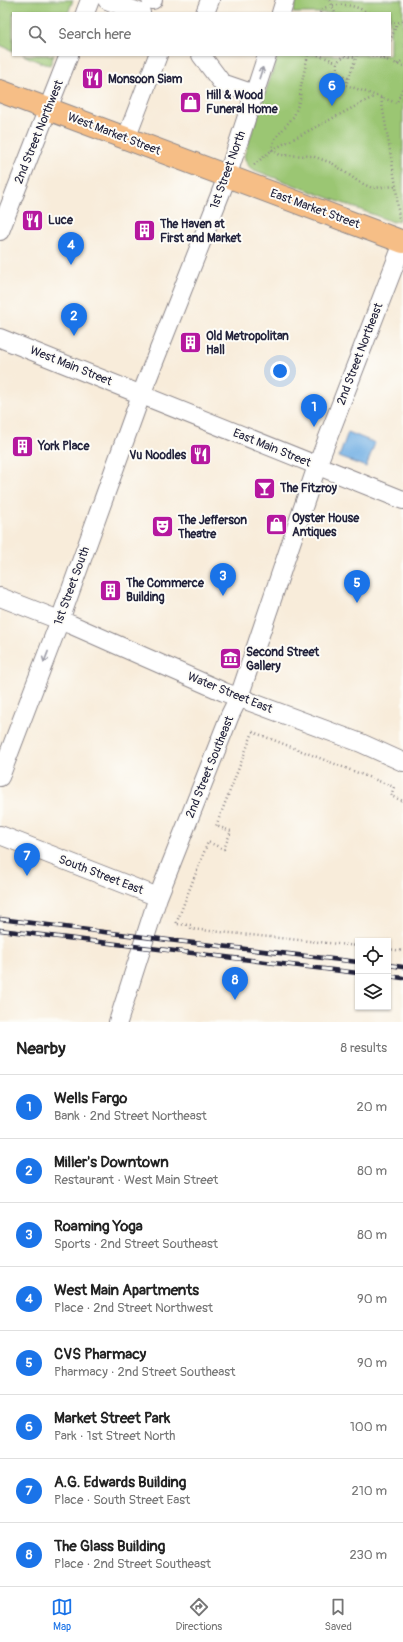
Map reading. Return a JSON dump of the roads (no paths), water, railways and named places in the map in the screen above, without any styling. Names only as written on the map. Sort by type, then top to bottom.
[{"type":"main road","name":"West Market Street","points":[[0,91],[227,177]]},
{"type":"main road","name":"East Market Street","points":[[227,177],[403,242]]},
{"type":"street","points":[[85,12],[90,0]]},
{"type":"street","points":[[107,0],[138,12]]},
{"type":"street","points":[[205,12],[210,0]]},
{"type":"street","points":[[281,12],[285,0]]},
{"type":"street","name":"2nd Street Northwest","points":[[0,231],[49,110],[69,56]]},
{"type":"street","points":[[126,139],[158,56]]},
{"type":"street","points":[[202,56],[222,84],[254,94]]},
{"type":"street","name":"1st Street North","points":[[141,395],[227,177],[267,56]]},
{"type":"street","name":"2nd Street Northeast","points":[[317,466],[403,242]]},
{"type":"street","name":"West Main Street","points":[[0,338],[141,395]]},
{"type":"street","name":"East Main Street","points":[[141,395],[403,500]]},
{"type":"street","name":"1st Street South","points":[[0,777],[60,620],[141,395]]},
{"type":"street","name":"2nd Street Southeast","points":[[118,1022],[158,897],[230,715],[239,697],[317,466]]},
{"type":"street","name":"Water Street East","points":[[0,597],[60,620],[206,684],[361,743],[403,762]]},
{"type":"street","name":"South Street East","points":[[0,835],[158,897]]},
{"type":"water","points":[[348,432],[375,443],[366,467],[339,457]]},
{"type":"railway","points":[[0,919],[355,962]]},
{"type":"railway","points":[[0,930],[355,973]]},
{"type":"railway","points":[[391,965],[403,967]]},
{"type":"railway","points":[[391,976],[403,978]]},
{"type":"place","name":"Monsoon Siam","points":[[93,79]]},
{"type":"place","name":"Hill & Wood Funeral Home","points":[[191,102]]},
{"type":"place","name":"Market Street Park","points":[[332,106]]},
{"type":"place","name":"Luce","points":[[33,220]]},
{"type":"place","name":"The Haven at First and Market","points":[[144,231]]},
{"type":"place","name":"West Main Apartments","points":[[71,265]]},
{"type":"place","name":"Miller's Downtown","points":[[74,336]]},
{"type":"place","name":"Old Metropolitan Hall","points":[[190,343]]},
{"type":"place","name":"Wells Fargo","points":[[314,427]]},
{"type":"place","name":"York Place","points":[[23,446]]},
{"type":"place","name":"Vu Noodles","points":[[201,455]]},
{"type":"place","name":"The Fitzroy","points":[[264,488]]},
{"type":"place","name":"Oyster House Antiques","points":[[277,525]]},
{"type":"place","name":"The Jefferson Theatre","points":[[162,527]]},
{"type":"place","name":"The Commerce Building","points":[[111,590]]},
{"type":"place","name":"Roaming Yoga","points":[[223,596]]},
{"type":"place","name":"CVS Pharmacy","points":[[357,603]]},
{"type":"place","name":"Second Street Gallery","points":[[231,659]]},
{"type":"place","name":"A.G. Edwards Building","points":[[27,876]]},
{"type":"place","name":"The Glass Building","points":[[235,1000]]}]
